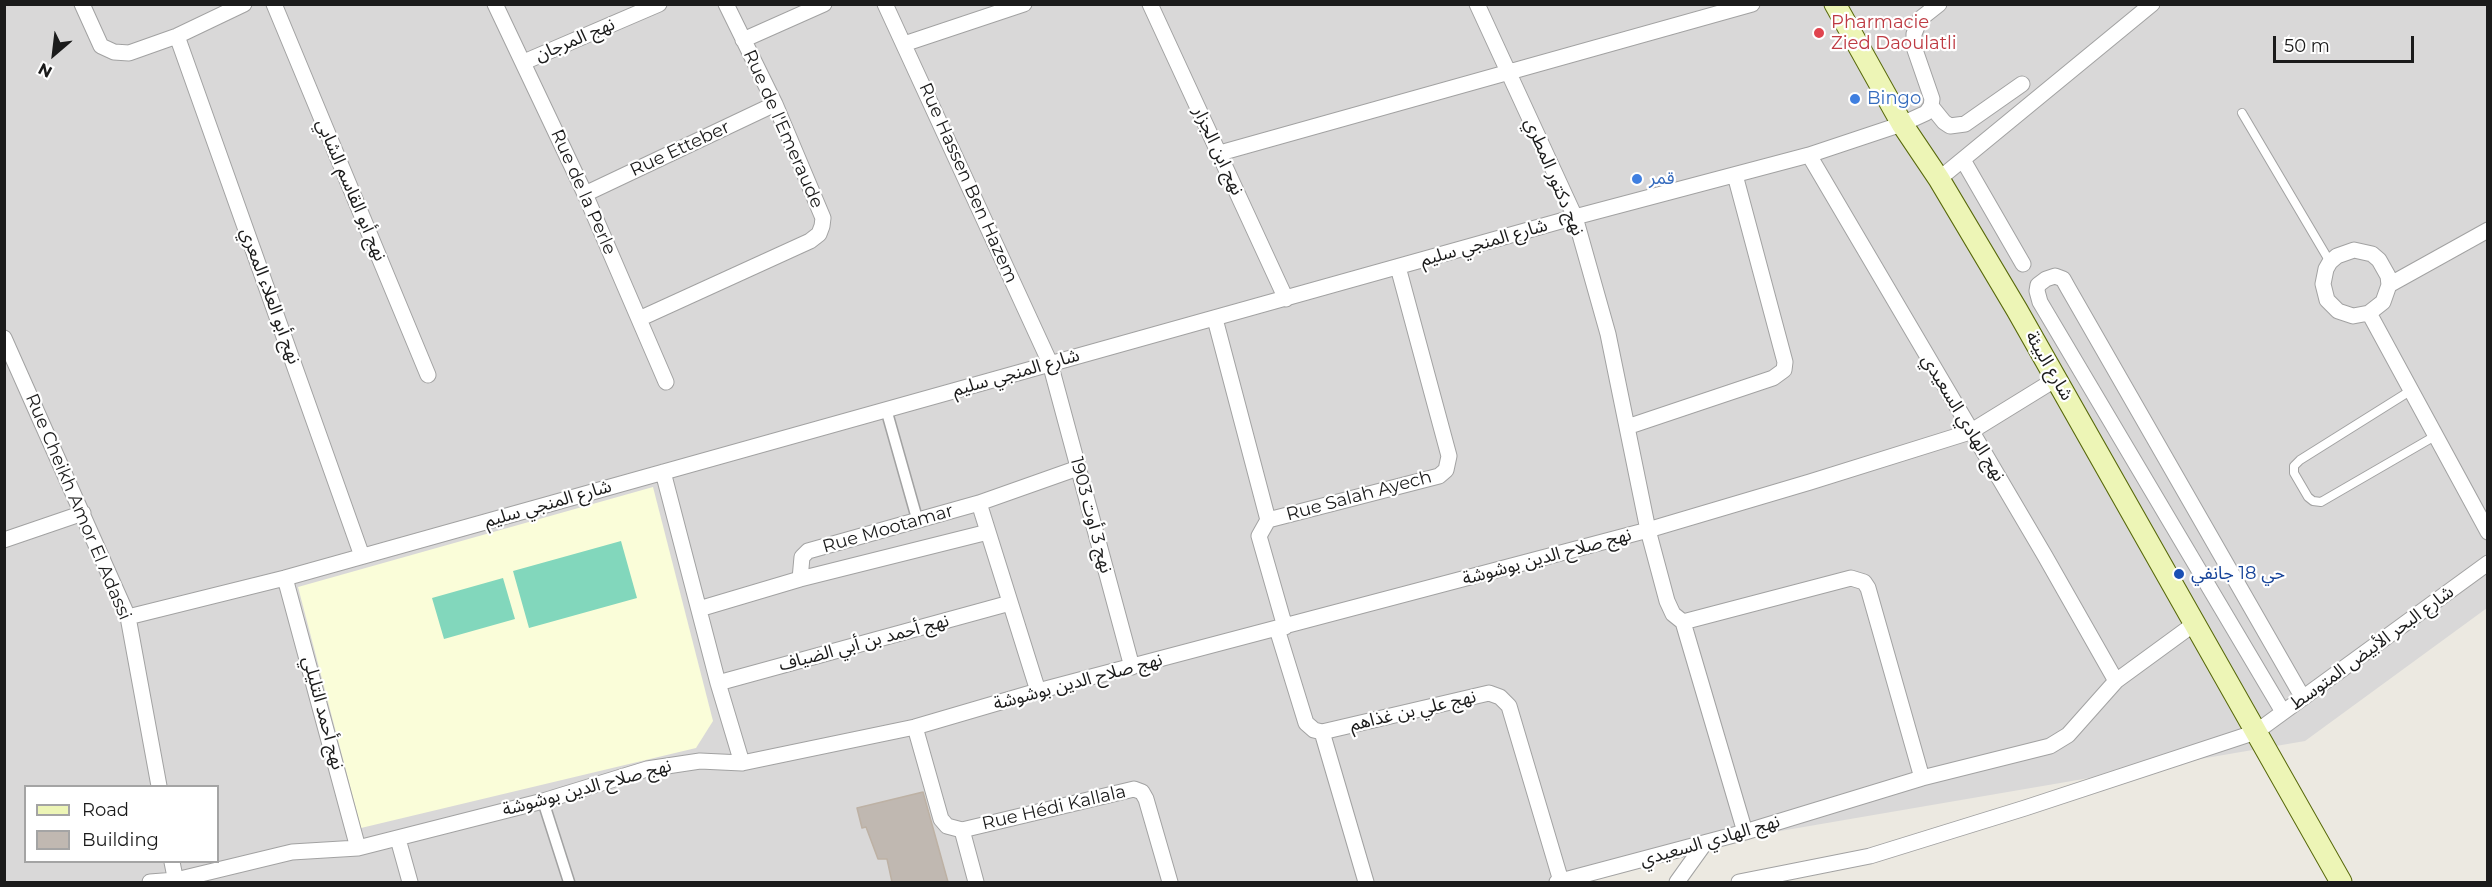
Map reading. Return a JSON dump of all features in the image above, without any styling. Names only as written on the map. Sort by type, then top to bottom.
[{"type":"main road","name":"شارع البيئة","points":[[1834,4],[1902,124],[1939,180],[2056,379],[2341,882]]},
{"type":"street","points":[[82,4],[101,46],[114,52],[129,54],[177,36],[244,4]]},
{"type":"street","name":"نهج أبو القاسم الشابي","points":[[274,4],[428,375]]},
{"type":"street","name":"Rue de la Perle","points":[[495,4],[585,194],[666,382]]},
{"type":"street","name":"نهج المرجان","points":[[524,62],[659,4]]},
{"type":"street","name":"Rue de l'Emeraude","points":[[639,319],[810,241],[819,234],[823,219],[775,104],[726,4]]},
{"type":"street","points":[[743,40],[824,4]]},
{"type":"street","name":"Rue Hassen Ben Hazem","points":[[885,4],[1050,363]]},
{"type":"street","points":[[904,44],[1024,4]]},
{"type":"street","name":"نهج ابن الجزار","points":[[1150,4],[1286,299]]},
{"type":"street","name":"نهج دكتور المطري","points":[[1477,4],[1575,217],[1608,334],[1648,530],[1667,601],[1673,614],[1683,622],[1745,832]]},
{"type":"street","points":[[1220,153],[1752,4]]},
{"type":"street","points":[[1939,4],[1920,19],[1914,34],[1914,47],[1932,99],[1931,106],[1944,123],[1955,126],[1965,124],[2022,84]]},
{"type":"street","points":[[1939,180],[2152,4]]},
{"type":"street","name":"نهج أبو العلاء المعري","points":[[177,36],[362,556]]},
{"type":"street","name":"Rue Etteber","points":[[585,194],[775,104]]},
{"type":"street","name":"شارع المنجي سليم","points":[[128,617],[285,578],[1575,217],[1809,155],[1902,124],[1926,113],[1931,106]]},
{"type":"street","name":"نهج الهادي السعيدي","points":[[1809,155],[2116,681]]},
{"type":"street","points":[[1962,160],[2023,264]]},
{"type":"street","points":[[1627,427],[1773,378],[1784,370],[1785,362],[1735,175]]},
{"type":"street","points":[[2389,285],[2487,230]]},
{"type":"street","points":[[2354,250],[2372,254],[2385,267],[2389,285],[2383,302],[2369,313],[2353,316],[2345,315],[2332,306],[2322,284],[2330,262],[2345,252],[2354,250]]},
{"type":"street","name":"Rue Salah Ayech","points":[[1215,319],[1268,520],[1439,476],[1446,470],[1449,456],[1398,267]]},
{"type":"street","points":[[2283,712],[2040,302],[2038,285],[2046,279],[2055,276],[2063,279],[2303,698]]},
{"type":"street","points":[[2369,313],[2487,532]]},
{"type":"street","name":"Rue Cheikh Amor El Adassi","points":[[4,338],[128,617],[159,785]]},
{"type":"street","name":"نهج 3 أوت 1903","points":[[1050,363],[1132,667]]},
{"type":"street","name":"نهج صلاح الدين بوشوشة","points":[[150,882],[176,881],[292,852],[358,848],[398,839],[543,801],[647,769],[700,760],[742,763],[915,727],[1038,691],[1648,530],[1970,432],[2056,379]]},
{"type":"street","points":[[886,409],[918,522]]},
{"type":"street","name":"Rue Mootamar","points":[[988,532],[800,579],[802,557],[808,551],[918,522],[1078,468]]},
{"type":"street","points":[[663,472],[718,683],[742,763]]},
{"type":"street","points":[[979,503],[1038,691]]},
{"type":"street","points":[[4,540],[83,513]]},
{"type":"street","points":[[1268,520],[1259,536],[1306,723],[1314,730],[1322,732],[1366,882]]},
{"type":"street","name":"شارع البحر الأبيض المتوسط","points":[[1739,882],[1870,856],[2256,732],[2487,563]]},
{"type":"street","name":"نهج أحمد التليلي","points":[[285,578],[358,848]]},
{"type":"street","points":[[1683,622],[1851,578],[1864,582],[1868,588],[1922,778]]},
{"type":"street","points":[[699,609],[800,579]]},
{"type":"street","name":"نهج أحمد بن أبي الضياف","points":[[718,683],[1010,603]]},
{"type":"street","name":"نهج الهادي السعيدي","points":[[1559,882],[1584,879],[1922,778],[2050,746],[2068,735],[2116,681],[2194,624]]},
{"type":"street","name":"نهج علي بن غذاهم","points":[[1322,732],[1475,695],[1489,693],[1500,697],[1509,706],[1559,882]]},
{"type":"street","points":[[915,727],[941,819],[947,826],[962,830]]},
{"type":"street","name":"Rue Hédi Kallala","points":[[976,882],[962,830],[1134,789],[1142,792],[1146,799],[1170,882]]},
{"type":"street","points":[[543,801],[569,882]]},
{"type":"street","points":[[398,839],[410,882]]},
{"type":"street","points":[[1677,882],[1705,843]]},
{"type":"street","points":[[172,863],[176,881]]},
{"type":"lane","points":[[2242,113],[2330,262]]},
{"type":"lane","points":[[2410,391],[2300,460],[2294,466],[2294,473],[2308,497],[2313,501],[2321,502],[2434,436]]},
{"type":"shaded area","points":[[5,5],[2487,5],[2487,608],[2305,741],[1652,853],[1548,882],[5,882]]},
{"type":"shaded area","points":[[653,487],[713,721],[696,748],[361,828],[298,587]]},
{"type":"green space","points":[[621,541],[637,598],[529,628],[513,571]]},
{"type":"green space","points":[[503,578],[515,619],[444,639],[432,598]]},
{"type":"building","points":[[923,792],[948,882],[892,882],[887,859],[878,859],[866,827],[862,828],[857,808]]},
{"type":"place","name":"Pharmacie Zied Daoulatli","points":[[1819,33]]},
{"type":"place","name":"Bingo","points":[[1855,99]]},
{"type":"place","name":"قمر","points":[[1637,179]]},
{"type":"place","name":"حي 18 جانفي","points":[[2179,574]]}]
